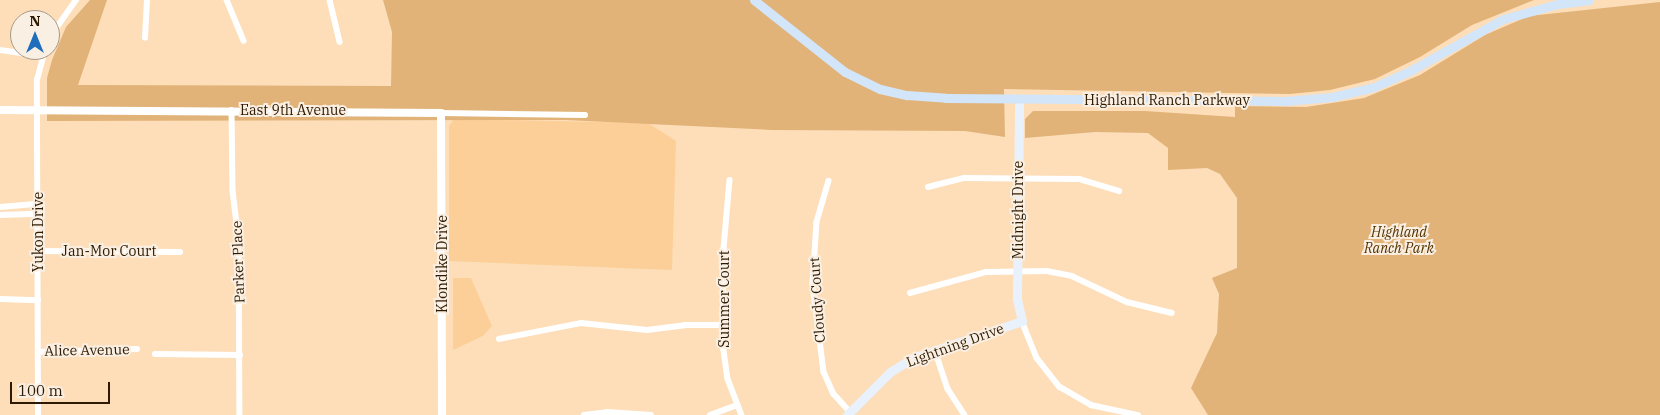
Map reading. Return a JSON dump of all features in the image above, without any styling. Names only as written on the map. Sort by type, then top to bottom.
[{"type":"main road","name":"Highland Ranch Parkway","points":[[754,0],[836,66],[880,89],[932,98],[1285,101],[1332,97],[1396,78],[1503,19],[1545,6],[1589,0]]},
{"type":"main road","name":"Midnight Drive","points":[[1018,99],[1017,270],[1022,321]]},
{"type":"main road","name":"Lightning Drive","points":[[850,414],[896,368],[935,350],[1022,321]]},
{"type":"street","points":[[60,23],[76,0]]},
{"type":"street","points":[[145,38],[147,0]]},
{"type":"street","points":[[227,0],[244,40]]},
{"type":"street","points":[[330,0],[340,42]]},
{"type":"street","name":"Yukon Drive","points":[[38,415],[38,80],[42,60]]},
{"type":"street","name":"East 9th Avenue","points":[[0,110],[232,110],[585,114]]},
{"type":"street","name":"Parker Place","points":[[232,110],[233,192],[239,240],[240,415]]},
{"type":"street","name":"Klondike Drive","points":[[441,113],[442,415]]},
{"type":"street","points":[[928,187],[965,178],[1079,179],[1119,192]]},
{"type":"street","name":"Summer Court","points":[[730,180],[724,249],[723,325],[725,362],[737,405],[742,415]]},
{"type":"street","name":"Cloudy Court","points":[[828,181],[817,222],[813,284],[824,372],[834,394],[850,414]]},
{"type":"street","points":[[0,206],[38,204]]},
{"type":"street","points":[[0,215],[38,214]]},
{"type":"street","name":"Jan-Mor Court","points":[[38,251],[180,252]]},
{"type":"street","points":[[910,293],[986,272],[1017,270],[1066,274],[1121,300],[1172,313]]},
{"type":"street","points":[[0,299],[38,300]]},
{"type":"street","points":[[1022,321],[1037,358],[1060,387],[1091,405],[1138,415]]},
{"type":"street","points":[[500,339],[581,323],[647,330],[685,325],[723,325]]},
{"type":"street","name":"Alice Avenue","points":[[38,352],[137,349]]},
{"type":"street","points":[[935,350],[948,389],[965,415]]},
{"type":"street","points":[[155,354],[240,355]]},
{"type":"street","points":[[710,415],[737,405]]},
{"type":"street","points":[[584,415],[607,412],[651,415]]},
{"type":"shaded area","points":[[454,119],[648,123],[676,141],[672,270],[449,261],[449,126]]},
{"type":"shaded area","points":[[453,278],[471,278],[492,326],[483,336],[453,350]]},
{"type":"green space","points":[[90,0],[107,0],[78,85],[391,86],[392,32],[383,0],[1534,0],[1472,25],[1420,57],[1375,79],[1330,90],[1290,94],[1004,89],[1005,137],[965,131],[772,130],[566,120],[47,121],[47,78],[52,60],[60,60],[60,41],[66,27]]},
{"type":"green space","name":"Highland Ranch Park","points":[[1660,2],[1660,415],[1208,415],[1191,388],[1217,333],[1219,294],[1212,278],[1237,268],[1237,198],[1220,174],[1207,168],[1168,170],[1168,148],[1148,133],[1095,132],[1025,138],[1025,119],[1033,111],[1145,111],[1235,117],[1235,106],[1306,107],[1364,98],[1420,75],[1485,35],[1529,16]]}]
